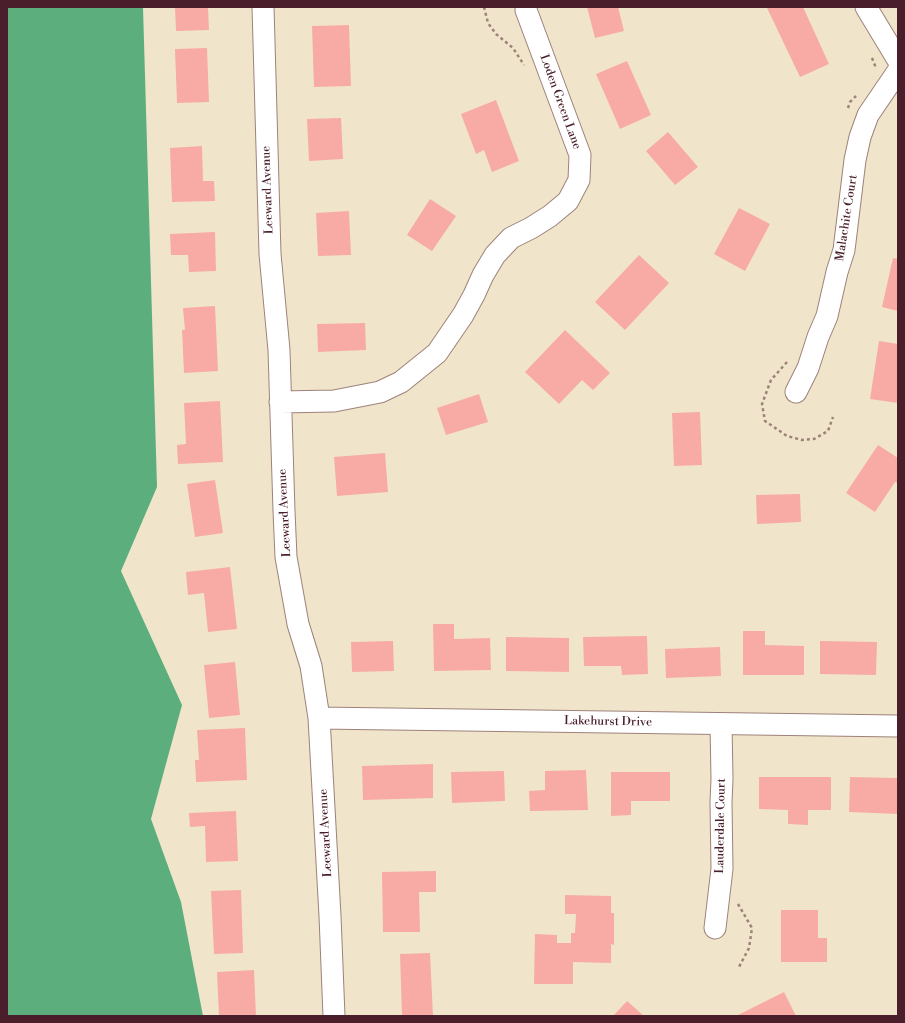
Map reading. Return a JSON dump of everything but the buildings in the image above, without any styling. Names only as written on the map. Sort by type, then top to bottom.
[{"type":"street","name":"Leeward Avenue","points":[[263,7],[270,254],[279,350],[286,557],[298,624],[311,666],[319,718],[330,908],[334,1016]]},
{"type":"street","points":[[866,7],[898,60]]},
{"type":"street","name":"Loden Green Lane","points":[[280,402],[334,401],[380,392],[401,382],[437,353],[463,314],[483,275],[500,249],[511,238],[550,216],[568,201],[579,180],[580,156],[526,10]]},
{"type":"street","name":"Malachite Court","points":[[796,392],[808,368],[818,337],[827,316],[844,250],[855,160],[860,137],[868,115],[898,71]]},
{"type":"street","name":"Lakehurst Drive","points":[[319,718],[898,726]]},
{"type":"street","name":"Lauderdale Court","points":[[715,928],[722,869],[721,724]]},
{"type":"path","points":[[484,7],[488,23],[496,34],[513,48],[525,66]]},
{"type":"path","points":[[872,57],[876,70]]},
{"type":"path","points":[[848,108],[850,102],[860,91]]},
{"type":"path","points":[[788,361],[771,380],[762,404],[766,421],[787,436],[802,440],[814,439],[828,431],[833,417]]},
{"type":"green space","points":[[7,7],[143,7],[157,487],[121,571],[182,705],[151,819],[181,902],[203,1016],[7,1016]]}]
